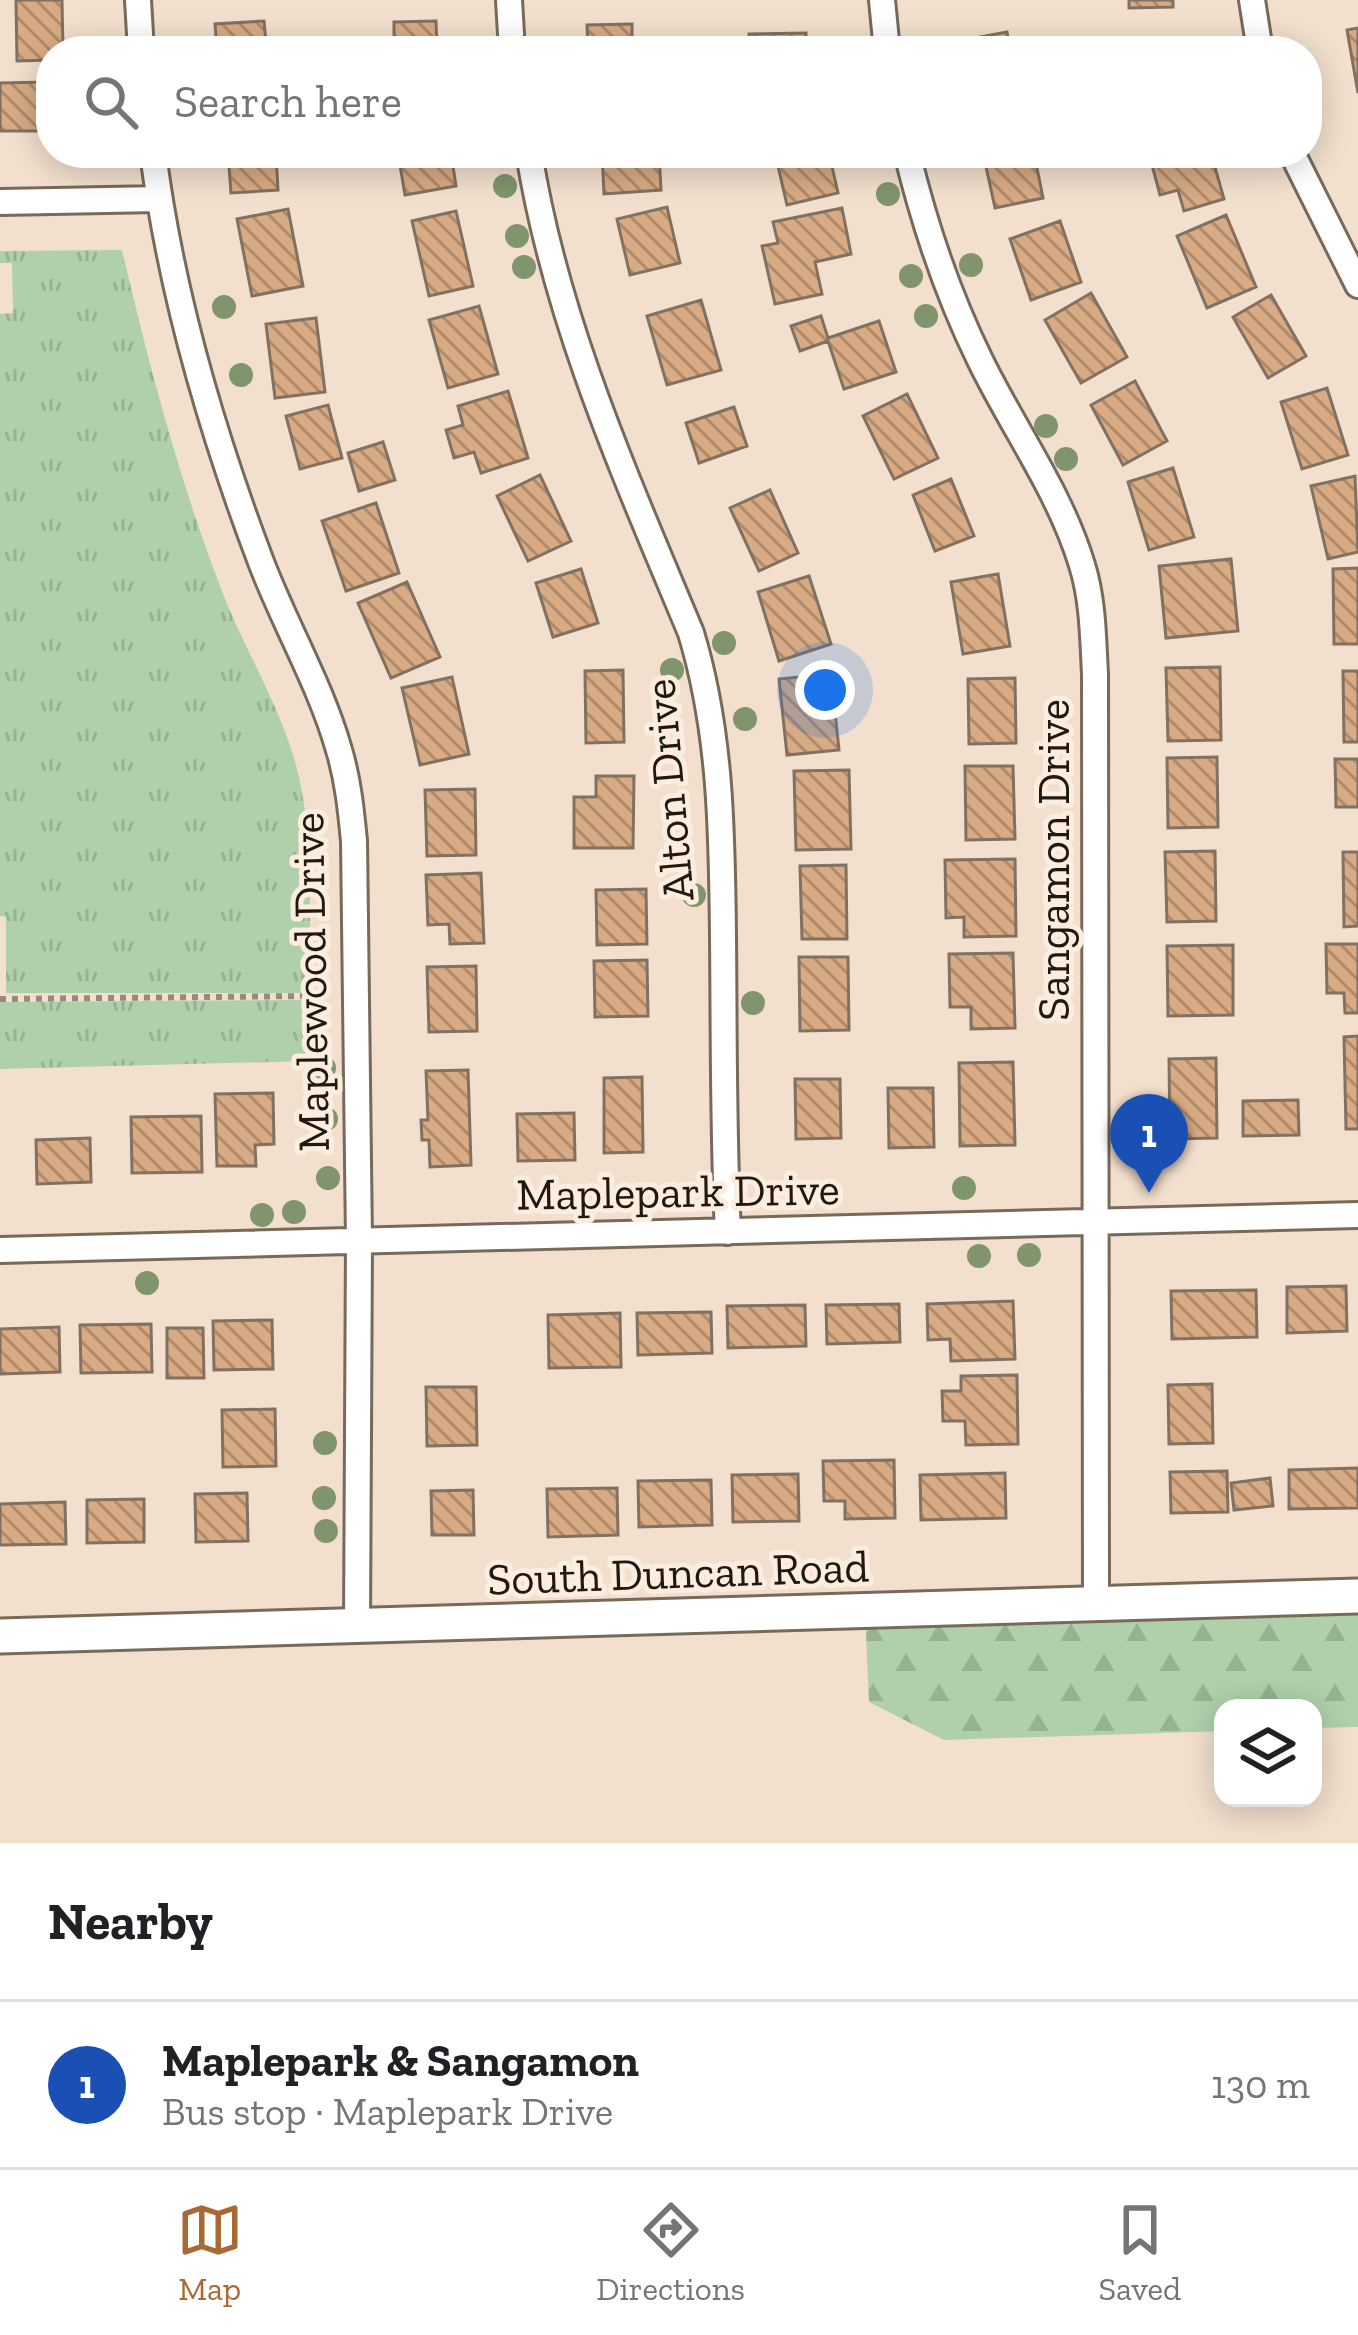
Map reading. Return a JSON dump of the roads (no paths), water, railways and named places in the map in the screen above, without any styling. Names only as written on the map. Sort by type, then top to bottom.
[{"type":"main road","name":"South Duncan Road","points":[[0,1636],[1358,1596]]},
{"type":"street","points":[[138,0],[140,36]]},
{"type":"street","points":[[508,0],[511,36]]},
{"type":"street","points":[[882,0],[886,36]]},
{"type":"street","points":[[1252,0],[1258,36]]},
{"type":"street","name":"Maplewood Drive","points":[[155,168],[196,365],[227,472],[338,745],[349,788],[354,841],[358,1241],[357,1626]]},
{"type":"street","name":"Alton Drive","points":[[532,168],[547,248],[573,336],[702,668],[722,818],[728,1232]]},
{"type":"street","name":"Sangamon Drive","points":[[912,168],[940,262],[970,336],[1070,531],[1091,608],[1096,1604]]},
{"type":"street","points":[[1300,168],[1358,285]]},
{"type":"street","points":[[0,202],[159,199]]},
{"type":"street","name":"Maplepark Drive","points":[[0,1250],[1358,1216]]},
{"type":"place","name":"Maplepark & Sangamon","points":[[1149,1193]]}]
